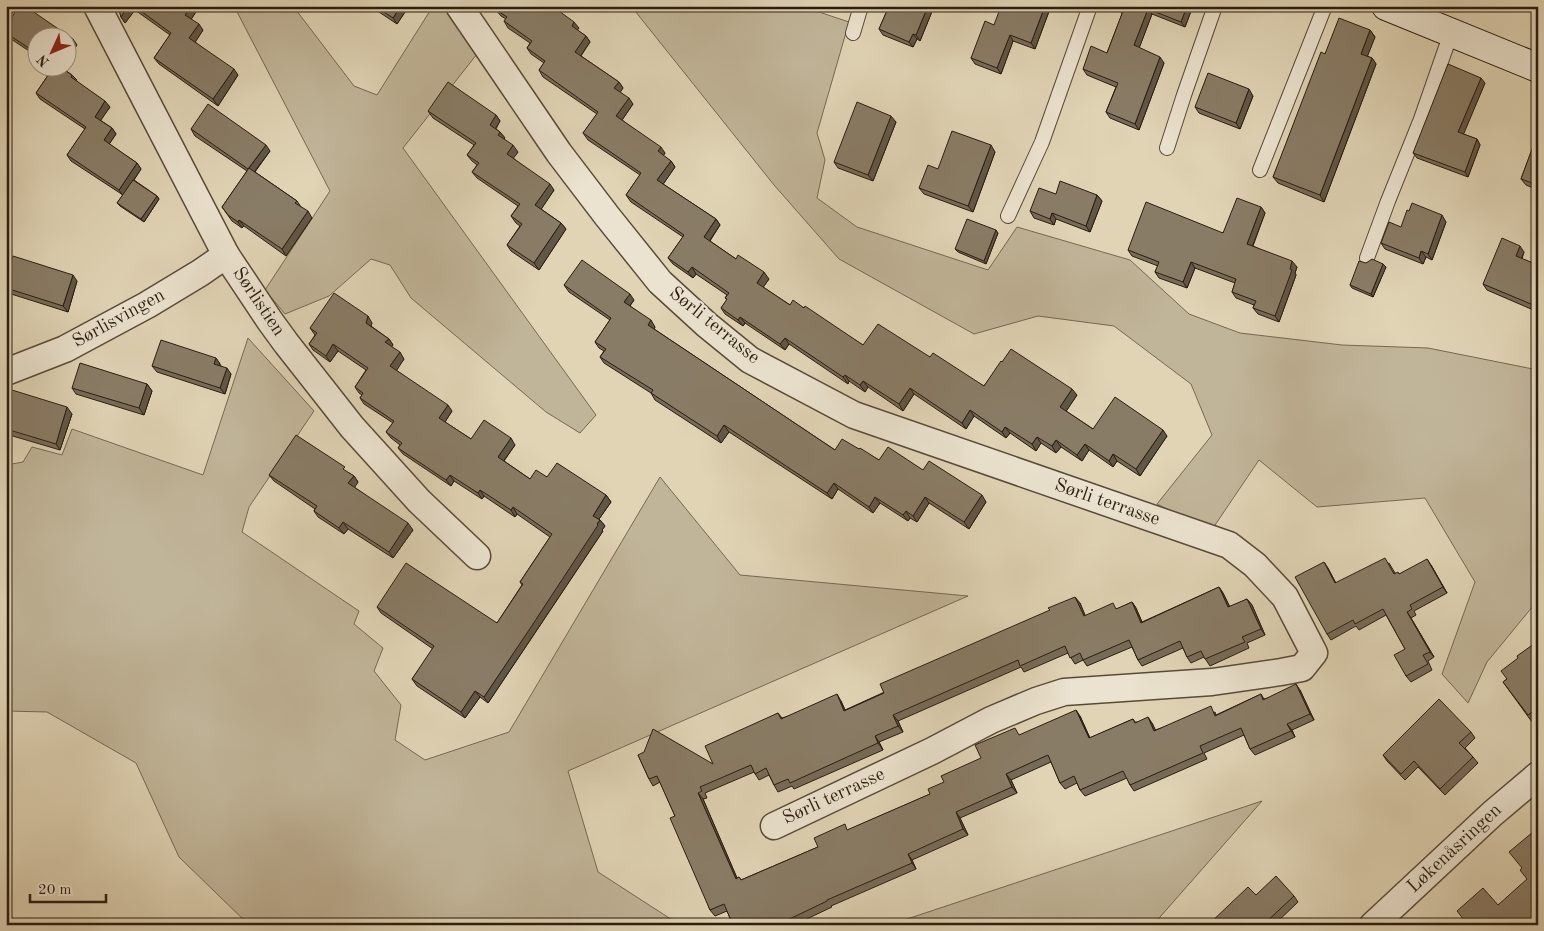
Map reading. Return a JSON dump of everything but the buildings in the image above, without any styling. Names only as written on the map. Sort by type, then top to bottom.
[{"type":"street","name":"Sørlistien","points":[[97,6],[226,254],[286,344],[352,427],[420,502],[477,556]]},
{"type":"street","name":"Sørli terrasse","points":[[459,6],[560,153],[660,282],[707,326],[750,360],[854,415],[1229,545],[1255,565],[1284,597],[1314,653],[1302,668],[1281,672],[1212,682],[1064,692],[1036,701],[991,720],[932,751],[774,826]]},
{"type":"street","points":[[1386,6],[1538,68]]},
{"type":"street","name":"Sørlisvingen","points":[[6,372],[73,345],[147,305],[226,254]]},
{"type":"street","name":"Løkenåsringen","points":[[1373,925],[1492,814],[1538,775]]},
{"type":"lane","points":[[852,33],[861,6]]},
{"type":"lane","points":[[1008,216],[1042,142],[1090,6]]},
{"type":"lane","points":[[1167,148],[1215,6]]},
{"type":"lane","points":[[1260,170],[1325,6]]},
{"type":"lane","points":[[1367,258],[1421,119],[1451,33]]},
{"type":"shaded area","points":[[234,6],[293,6],[354,86],[377,95],[433,6],[448,6],[477,54],[403,148],[596,415],[580,433],[546,412],[411,298],[390,265],[371,259],[329,296],[285,314],[265,290],[330,191]]},
{"type":"shaded area","points":[[631,6],[801,6],[849,22],[817,133],[825,160],[817,198],[857,227],[988,270],[1017,227],[1130,260],[1189,314],[1240,333],[1342,345],[1428,348],[1538,370],[1538,600],[1487,662],[1468,703],[1442,674],[1475,582],[1425,498],[1317,507],[1259,460],[1211,531],[1157,504],[1212,435],[1191,384],[1114,326],[1038,316],[974,334],[839,259],[774,185]]},
{"type":"shaded area","points":[[248,338],[314,411],[249,507],[242,532],[359,611],[354,624],[383,648],[374,671],[401,705],[395,740],[425,760],[509,732],[660,477],[740,575],[968,596],[568,771],[598,872],[680,925],[249,925],[179,857],[136,763],[47,712],[6,711],[6,465],[23,462],[32,447],[62,455],[72,429],[203,475]]},
{"type":"shaded area","points":[[1262,801],[1153,925],[889,925]]}]
